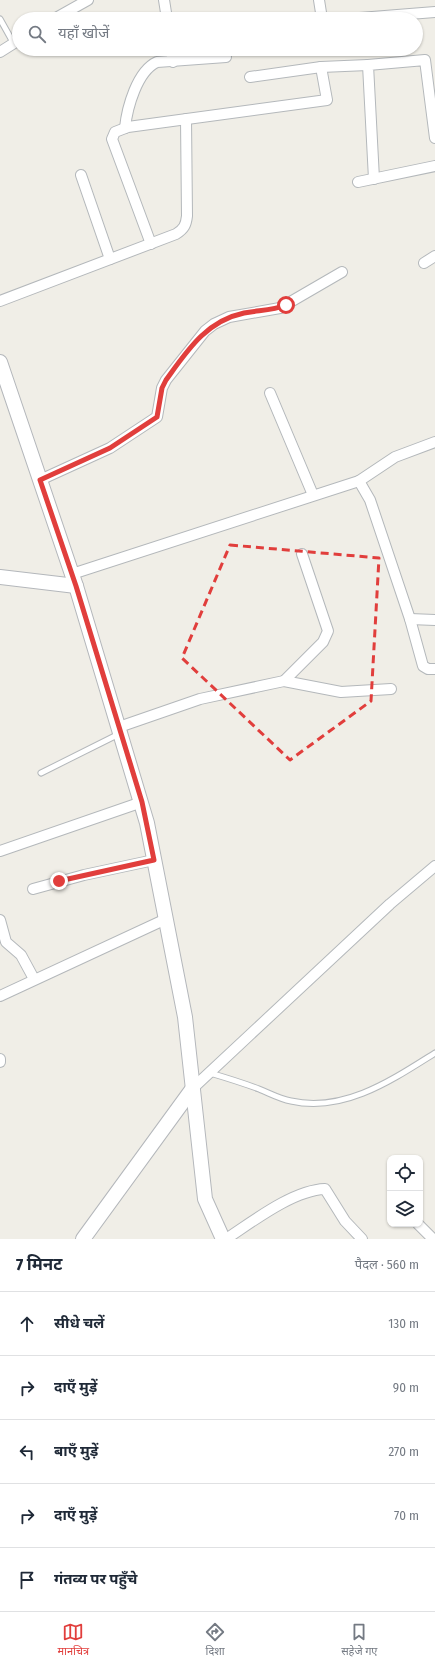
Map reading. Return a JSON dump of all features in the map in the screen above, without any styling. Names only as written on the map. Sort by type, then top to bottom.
[{"type":"main road","points":[[0,362],[74,580],[142,802],[185,1017],[205,1199],[225,1239]]},
{"type":"main road","points":[[0,577],[74,580]]},
{"type":"main road","points":[[82,1239],[193,1088]]},
{"type":"street","points":[[67,12],[88,0]]},
{"type":"street","points":[[164,0],[166,12]]},
{"type":"street","points":[[319,0],[321,12]]},
{"type":"street","points":[[423,13],[435,12]]},
{"type":"street","points":[[0,52],[12,44]]},
{"type":"street","points":[[172,56],[173,62]]},
{"type":"street","points":[[124,128],[132,96],[148,68],[157,62],[226,57]]},
{"type":"street","points":[[250,77],[321,67],[425,60],[435,138]]},
{"type":"street","points":[[368,65],[374,179]]},
{"type":"street","points":[[150,244],[112,139],[115,132],[124,128],[327,100],[321,67]]},
{"type":"street","points":[[0,301],[176,234],[186,225],[188,216],[186,119]]},
{"type":"street","points":[[358,182],[435,166]]},
{"type":"street","points":[[81,175],[110,259]]},
{"type":"street","points":[[424,263],[435,256]]},
{"type":"street","points":[[40,480],[110,448],[157,417],[162,388],[166,380],[205,331],[214,324],[229,317],[280,308],[342,272]]},
{"type":"street","points":[[270,394],[313,495]]},
{"type":"street","points":[[74,580],[313,495],[359,481],[395,457],[435,442]]},
{"type":"street","points":[[359,481],[370,500],[410,620],[423,666],[428,669],[435,668]]},
{"type":"street","points":[[284,681],[323,642],[328,631],[302,554]]},
{"type":"street","points":[[410,620],[435,620]]},
{"type":"street","points":[[120,730],[200,699],[284,681],[341,692],[391,689]]},
{"type":"street","points":[[0,851],[142,802]]},
{"type":"street","points":[[32,889],[84,875],[154,860]]},
{"type":"street","points":[[193,1088],[390,904],[435,866]]},
{"type":"street","points":[[0,996],[166,919]]},
{"type":"street","points":[[0,920],[6,942],[21,955],[34,979]]},
{"type":"street","points":[[225,1239],[293,1198],[318,1189],[325,1189],[345,1221],[362,1239]]},
{"type":"street","points":[[421,1227],[433,1239]]},
{"type":"lane","points":[[0,19],[12,36]]},
{"type":"lane","points":[[42,773],[120,730]]},
{"type":"lane","points":[[209,1072],[290,1101],[311,1105],[334,1102],[359,1096],[390,1081],[435,1054]]},
{"type":"highlighted area","points":[[230,545],[379,558],[371,701],[290,760],[182,658]]},
{"type":"route","points":[[59,881],[154,860],[142,802],[76,586],[40,480],[110,448],[125,439],[141,426],[157,417],[162,388],[166,380],[205,331],[214,324],[229,317],[245,313],[271,310],[286,305]]}]
